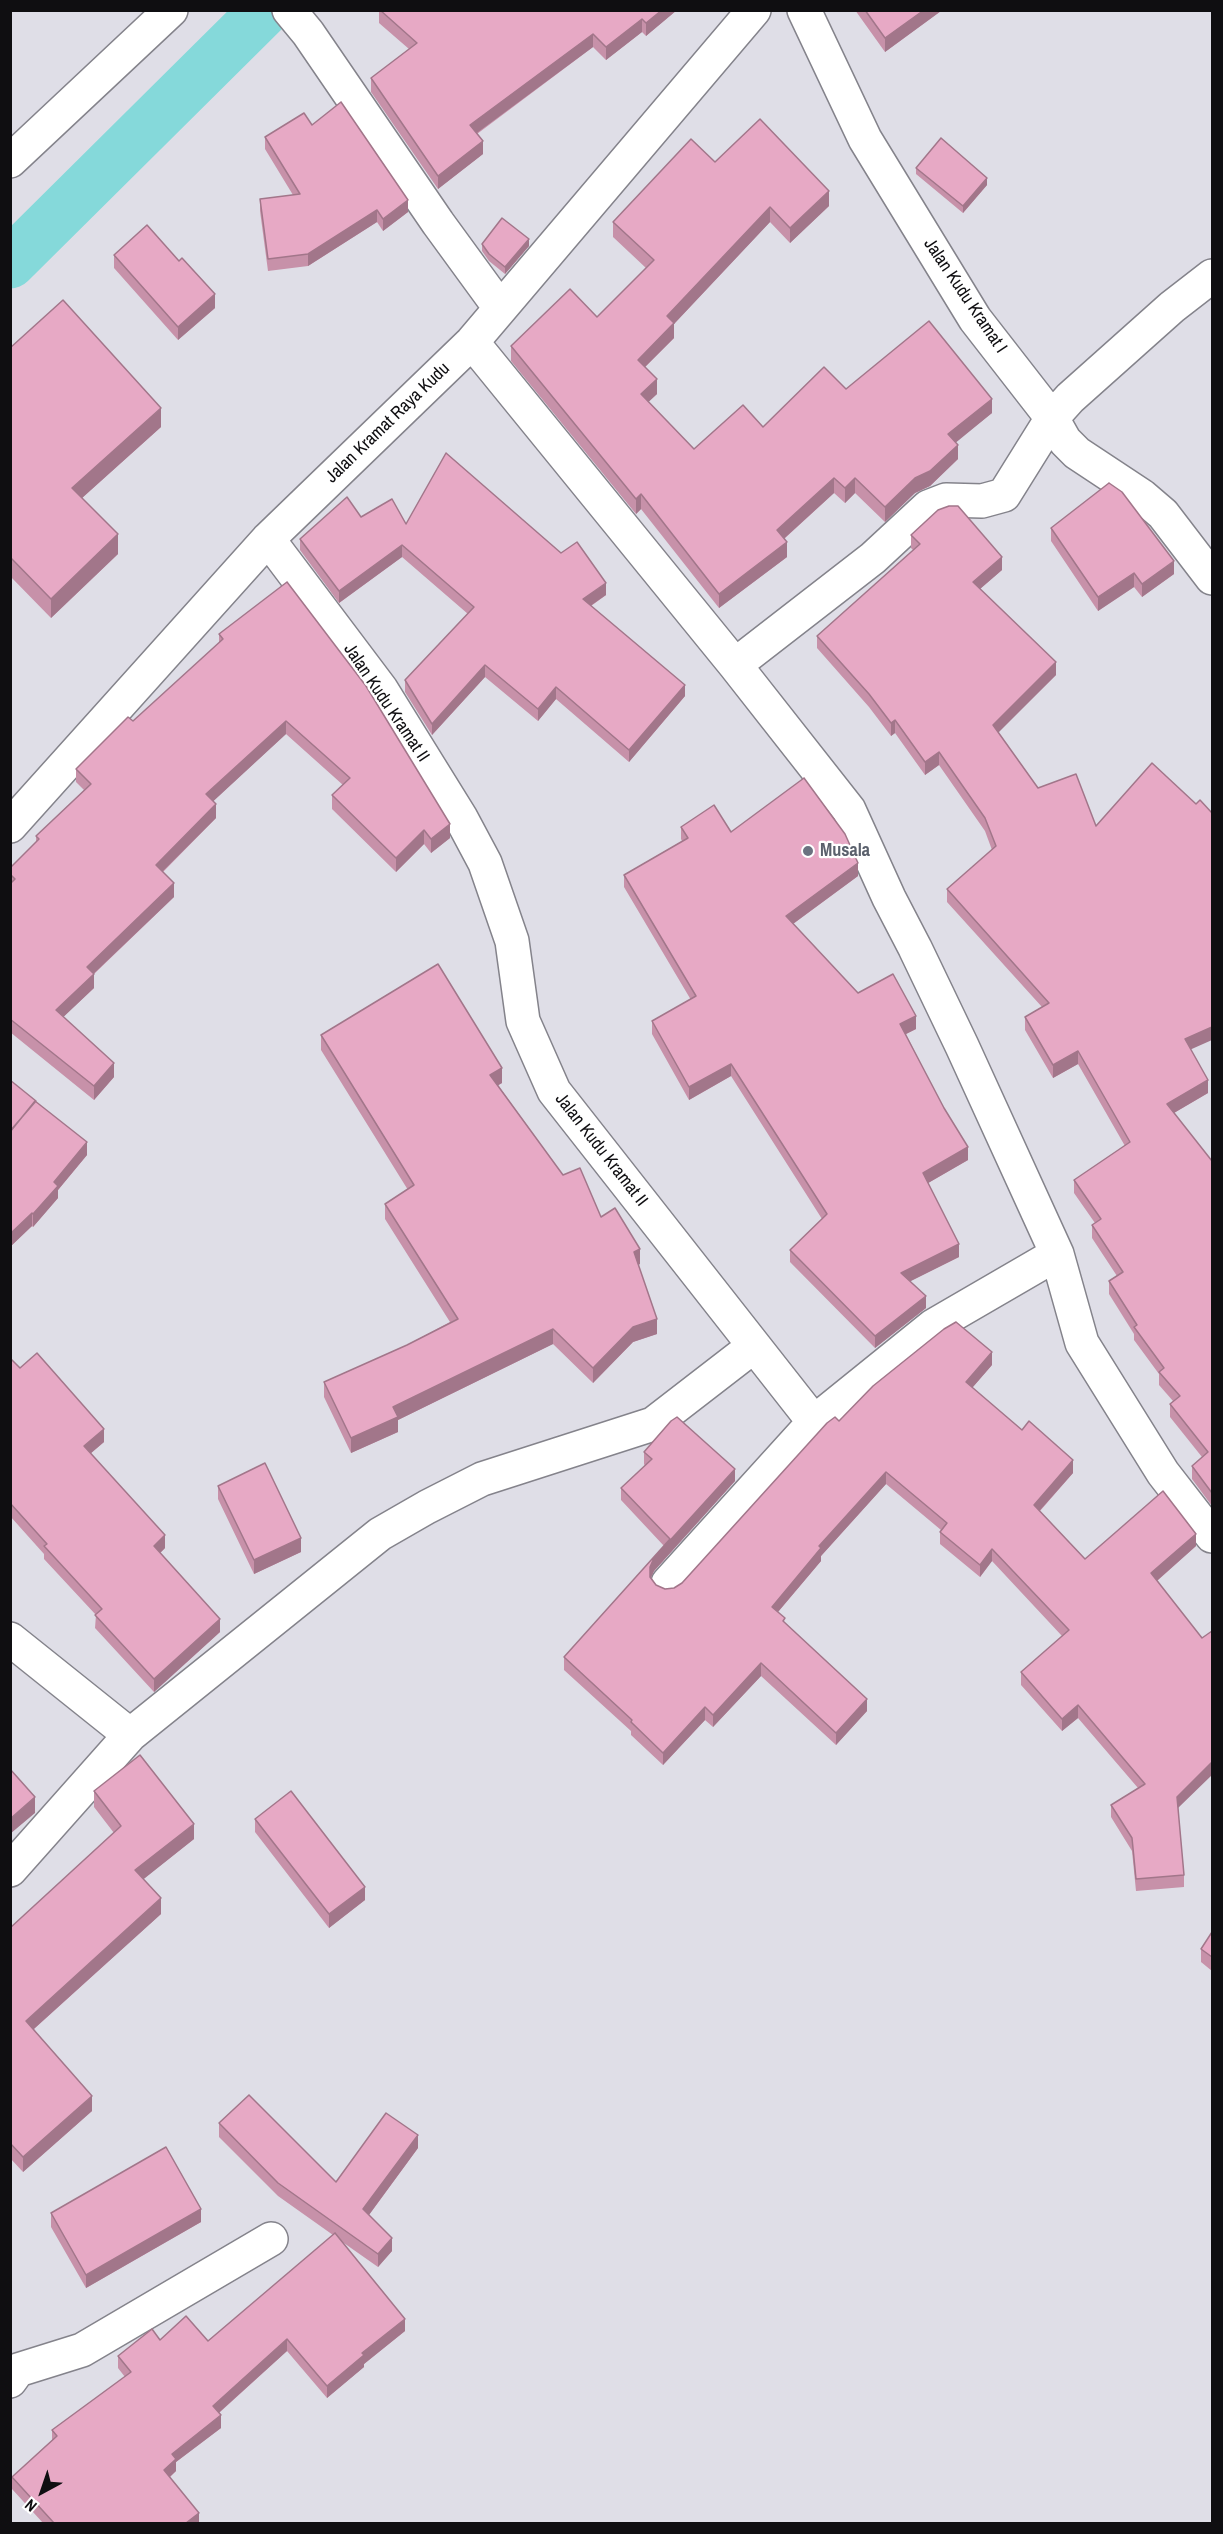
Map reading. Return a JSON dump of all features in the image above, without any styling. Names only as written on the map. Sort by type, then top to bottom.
[{"type":"street","points":[[10,161],[171,10]]},
{"type":"street","name":"Jalan Kramat Raya Kudu","points":[[10,826],[268,539],[472,342],[753,10]]},
{"type":"street","name":"Jalan Kudu Kramat I","points":[[804,10],[871,149],[975,320],[1052,418],[1065,441],[1077,453],[1142,496],[1163,514],[1212,578]]},
{"type":"street","points":[[298,22],[500,308]]},
{"type":"street","points":[[735,665],[873,558],[928,507],[946,500],[982,501],[1004,495],[1052,418],[1070,398],[1172,307],[1212,276]]},
{"type":"street","points":[[472,342],[735,665],[849,810],[889,898],[962,1046],[1057,1254],[1082,1343],[1163,1473],[1212,1536]]},
{"type":"street","name":"Jalan Kudu Kramat II","points":[[268,539],[381,689],[461,818],[485,863],[512,941],[523,1021],[554,1090],[814,1422]]},
{"type":"street","points":[[668,1583],[814,1422],[933,1326],[1057,1254]]},
{"type":"street","points":[[10,1870],[130,1735],[380,1534],[482,1479],[652,1424],[754,1346]]},
{"type":"street","points":[[10,1639],[130,1735]]},
{"type":"street","points":[[13,2371],[82,2350],[271,2239]]},
{"type":"building","points":[[380,10],[662,10],[646,23],[642,19],[606,47],[593,34],[470,125],[483,141],[438,176],[371,78],[417,43]]},
{"type":"building","points":[[865,10],[924,10],[885,38]]},
{"type":"building","points":[[341,102],[408,200],[383,219],[377,210],[308,254],[268,259],[260,199],[300,194],[265,137],[304,113],[312,125]]},
{"type":"building","points":[[760,119],[829,191],[790,228],[770,207],[667,316],[674,323],[638,360],[657,379],[641,394],[694,449],[743,405],[763,427],[824,367],[846,389],[929,321],[992,399],[948,434],[958,445],[930,471],[915,478],[885,507],[855,478],[845,488],[834,478],[777,530],[787,542],[719,594],[641,494],[636,499],[511,346],[570,289],[597,317],[654,260],[613,222],[691,139],[715,162]]},
{"type":"building","points":[[941,138],[987,178],[963,206],[916,168]]},
{"type":"building","points":[[502,218],[529,239],[505,267],[489,254],[482,244]]},
{"type":"building","points":[[147,225],[179,261],[182,258],[215,294],[178,327],[114,255]]},
{"type":"building","points":[[63,300],[161,408],[72,488],[118,534],[51,599],[10,557],[10,348]]},
{"type":"building","points":[[446,453],[561,553],[577,542],[606,583],[583,599],[685,685],[629,750],[556,687],[538,709],[485,665],[432,724],[405,680],[474,607],[402,545],[339,591],[300,539],[347,497],[361,517],[392,499],[406,524]]},
{"type":"building","points":[[1109,483],[1122,492],[1174,561],[1142,584],[1134,573],[1098,597],[1051,528]]},
{"type":"building","points":[[958,506],[1002,557],[973,582],[1056,662],[993,725],[1038,788],[1076,774],[1096,826],[1152,763],[1196,804],[1200,800],[1212,813],[1212,1027],[1185,1039],[1208,1080],[1167,1104],[1212,1161],[1212,1493],[1192,1466],[1208,1452],[1170,1404],[1180,1396],[1159,1372],[1164,1368],[1134,1327],[1137,1325],[1109,1281],[1123,1272],[1092,1225],[1101,1219],[1074,1180],[1130,1142],[1078,1051],[1053,1065],[1025,1017],[1049,1003],[947,889],[996,846],[985,818],[939,752],[925,762],[895,720],[891,723],[869,694],[817,636],[920,544],[911,535],[938,510]]},
{"type":"building","points":[[287,582],[366,686],[450,824],[431,839],[424,830],[396,858],[332,795],[350,778],[286,721],[206,794],[216,804],[156,865],[174,883],[87,967],[94,974],[56,1010],[114,1063],[94,1086],[10,1019],[10,884],[15,879],[10,874],[10,868],[39,839],[36,836],[91,784],[76,769],[128,717],[133,721],[223,639],[219,634]]},
{"type":"building","points":[[804,778],[845,834],[858,863],[786,916],[858,993],[893,974],[916,1016],[900,1024],[944,1108],[968,1147],[923,1173],[959,1244],[901,1273],[926,1296],[875,1336],[790,1250],[827,1214],[731,1064],[689,1087],[652,1021],[696,996],[624,875],[688,838],[681,827],[714,805],[731,832]]},
{"type":"building","points":[[438,964],[502,1068],[490,1075],[563,1175],[580,1168],[601,1217],[615,1208],[640,1249],[634,1252],[657,1319],[633,1327],[593,1368],[553,1329],[393,1407],[398,1417],[351,1438],[324,1382],[407,1345],[458,1319],[385,1204],[414,1185],[321,1035]]},
{"type":"building","points":[[10,1080],[36,1101],[10,1131]]},
{"type":"building","points":[[35,1101],[87,1142],[54,1182],[58,1186],[33,1214],[10,1234],[10,1132]]},
{"type":"building","points":[[956,1322],[992,1352],[966,1382],[1022,1430],[1029,1421],[1073,1460],[1034,1505],[1085,1559],[1163,1491],[1196,1534],[1151,1573],[1202,1638],[1212,1631],[1212,1762],[1177,1797],[1184,1875],[1136,1879],[1132,1838],[1111,1805],[1145,1784],[1078,1705],[1062,1719],[1021,1672],[1069,1630],[992,1549],[980,1565],[940,1532],[947,1523],[886,1472],[819,1546],[821,1548],[772,1607],[785,1618],[783,1621],[867,1699],[836,1733],[761,1663],[713,1715],[705,1707],[663,1753],[631,1722],[632,1720],[564,1657],[670,1539],[621,1488],[652,1459],[644,1452],[671,1421],[677,1417],[735,1469],[654,1558],[650,1567],[650,1577],[656,1585],[665,1589],[674,1588],[682,1583],[827,1423],[835,1417],[839,1421],[873,1386]]},
{"type":"building","points":[[37,1353],[104,1429],[84,1446],[165,1535],[154,1546],[220,1619],[154,1679],[95,1615],[102,1609],[44,1546],[47,1544],[10,1503],[10,1358],[20,1368]]},
{"type":"building","points":[[265,1463],[301,1538],[254,1560],[218,1486]]},
{"type":"building","points":[[140,1755],[194,1824],[135,1870],[161,1898],[26,2021],[92,2096],[23,2157],[10,2143],[10,1928],[121,1826],[94,1791]]},
{"type":"building","points":[[10,1769],[35,1797],[10,1819]]},
{"type":"building","points":[[291,1791],[365,1887],[329,1914],[255,1819]]},
{"type":"building","points":[[1212,1932],[1212,1957],[1201,1949]]},
{"type":"building","points":[[249,2095],[336,2182],[386,2113],[418,2135],[363,2209],[392,2238],[378,2254],[278,2183],[219,2123]]},
{"type":"building","points":[[166,2147],[201,2209],[86,2275],[51,2213]]},
{"type":"building","points":[[335,2233],[405,2319],[362,2353],[364,2355],[327,2386],[287,2339],[213,2406],[221,2415],[172,2454],[176,2459],[164,2470],[199,2513],[186,2523],[54,2523],[12,2477],[57,2436],[52,2430],[131,2372],[118,2356],[152,2329],[160,2340],[186,2316],[208,2341]]},
{"type":"waterway","points":[[10,263],[265,10]]},
{"type":"place","name":"Musala","points":[[808,851]]}]
